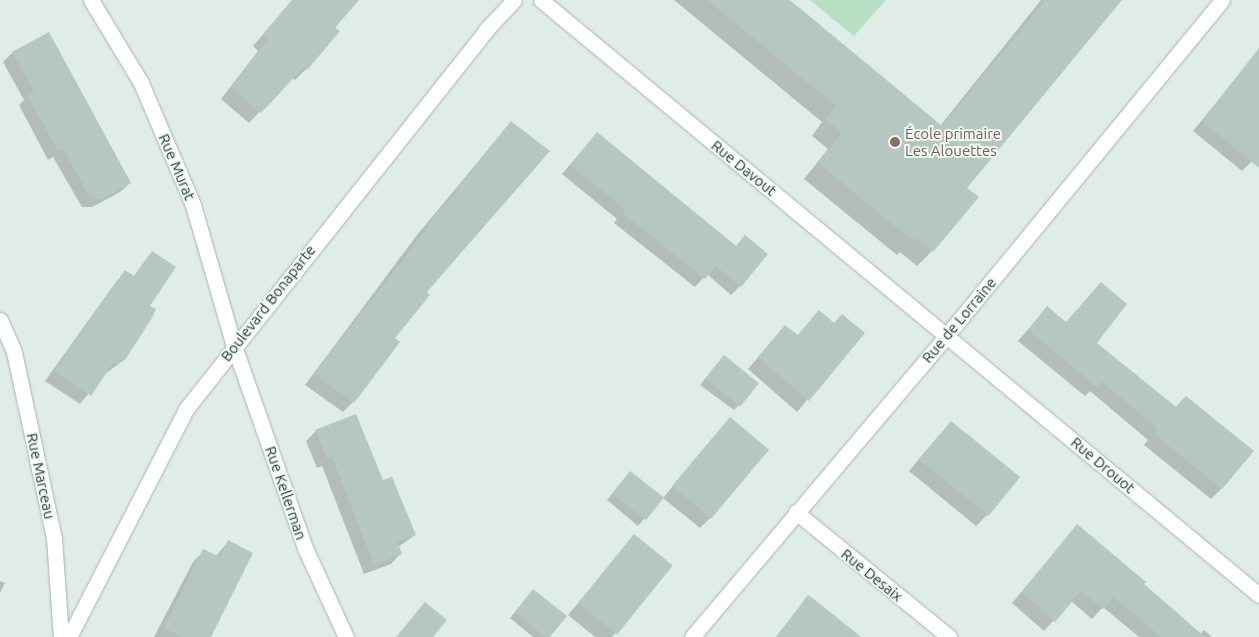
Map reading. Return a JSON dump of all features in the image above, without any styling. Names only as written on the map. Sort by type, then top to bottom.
[{"type":"street","name":"Rue Murat","points":[[91,0],[141,83],[193,205],[234,346]]},
{"type":"street","name":"Boulevard Bonaparte","points":[[68,637],[186,409],[486,30],[514,0]]},
{"type":"street","name":"Rue Davout","points":[[542,0],[946,335]]},
{"type":"street","name":"Rue de Lorraine","points":[[692,637],[946,335],[1222,0]]},
{"type":"street","name":"Rue Marceau","points":[[0,320],[14,352],[54,538],[61,637]]},
{"type":"street","name":"Rue Drouot","points":[[946,335],[1259,596]]},
{"type":"street","name":"Rue Kellerman","points":[[234,346],[305,548],[346,637]]},
{"type":"street","name":"Rue Desaix","points":[[796,512],[948,637]]},
{"type":"green space","points":[[810,0],[886,0],[854,36]]},
{"type":"building","points":[[292,0],[359,0],[335,28],[340,31],[307,70],[304,67],[261,113],[231,87],[268,39],[263,34]]},
{"type":"building","points":[[707,0],[790,0],[942,126],[1045,0],[1122,0],[967,188],[979,197],[933,252],[916,238],[913,241],[818,163],[842,133],[826,120],[836,106]]},
{"type":"building","points":[[49,32],[131,183],[103,199],[91,199],[63,149],[58,151],[27,95],[34,91],[12,52]]},
{"type":"building","points":[[1259,48],[1259,168],[1202,121]]},
{"type":"building","points":[[511,121],[550,151],[427,292],[430,295],[395,338],[400,342],[354,403],[314,374],[429,226],[427,224],[458,190],[456,189]]},
{"type":"building","points":[[597,132],[736,246],[745,235],[768,254],[741,287],[716,266],[705,279],[622,213],[625,209],[570,165]]},
{"type":"building","points":[[152,251],[176,267],[150,306],[156,309],[152,318],[125,360],[123,358],[117,366],[113,363],[91,396],[54,371],[125,270],[134,276]]},
{"type":"building","points":[[1101,282],[1127,304],[1097,343],[1176,407],[1186,396],[1254,451],[1222,489],[1154,434],[1158,429],[1101,381],[1097,387],[1028,330],[1047,306],[1066,322]]},
{"type":"building","points":[[819,310],[834,323],[842,314],[865,333],[809,401],[758,357],[785,325],[798,335]]},
{"type":"building","points":[[724,355],[759,383],[740,407],[705,378]]},
{"type":"building","points":[[356,414],[383,480],[392,477],[416,535],[397,541],[402,554],[374,565],[332,457],[327,459],[315,430]]},
{"type":"building","points":[[730,417],[769,450],[711,519],[672,486]]},
{"type":"building","points":[[951,421],[1020,477],[989,516],[920,460]]},
{"type":"building","points":[[630,471],[664,497],[646,520],[612,494]]},
{"type":"building","points":[[1077,524],[1146,582],[1144,584],[1205,637],[1161,637],[1113,597],[1103,609],[1081,591],[1055,622],[1022,592]]},
{"type":"building","points":[[634,534],[673,565],[617,635],[578,603]]},
{"type":"building","points":[[228,540],[253,553],[211,637],[182,637],[164,628],[203,549],[220,557]]},
{"type":"building","points":[[533,589],[567,616],[550,637],[545,637],[515,612]]},
{"type":"building","points":[[808,595],[819,603],[861,637],[776,637]]},
{"type":"building","points":[[425,602],[447,620],[433,637],[396,637]]},
{"type":"place","name":"École primaire Les Alouettes","points":[[895,142]]}]
